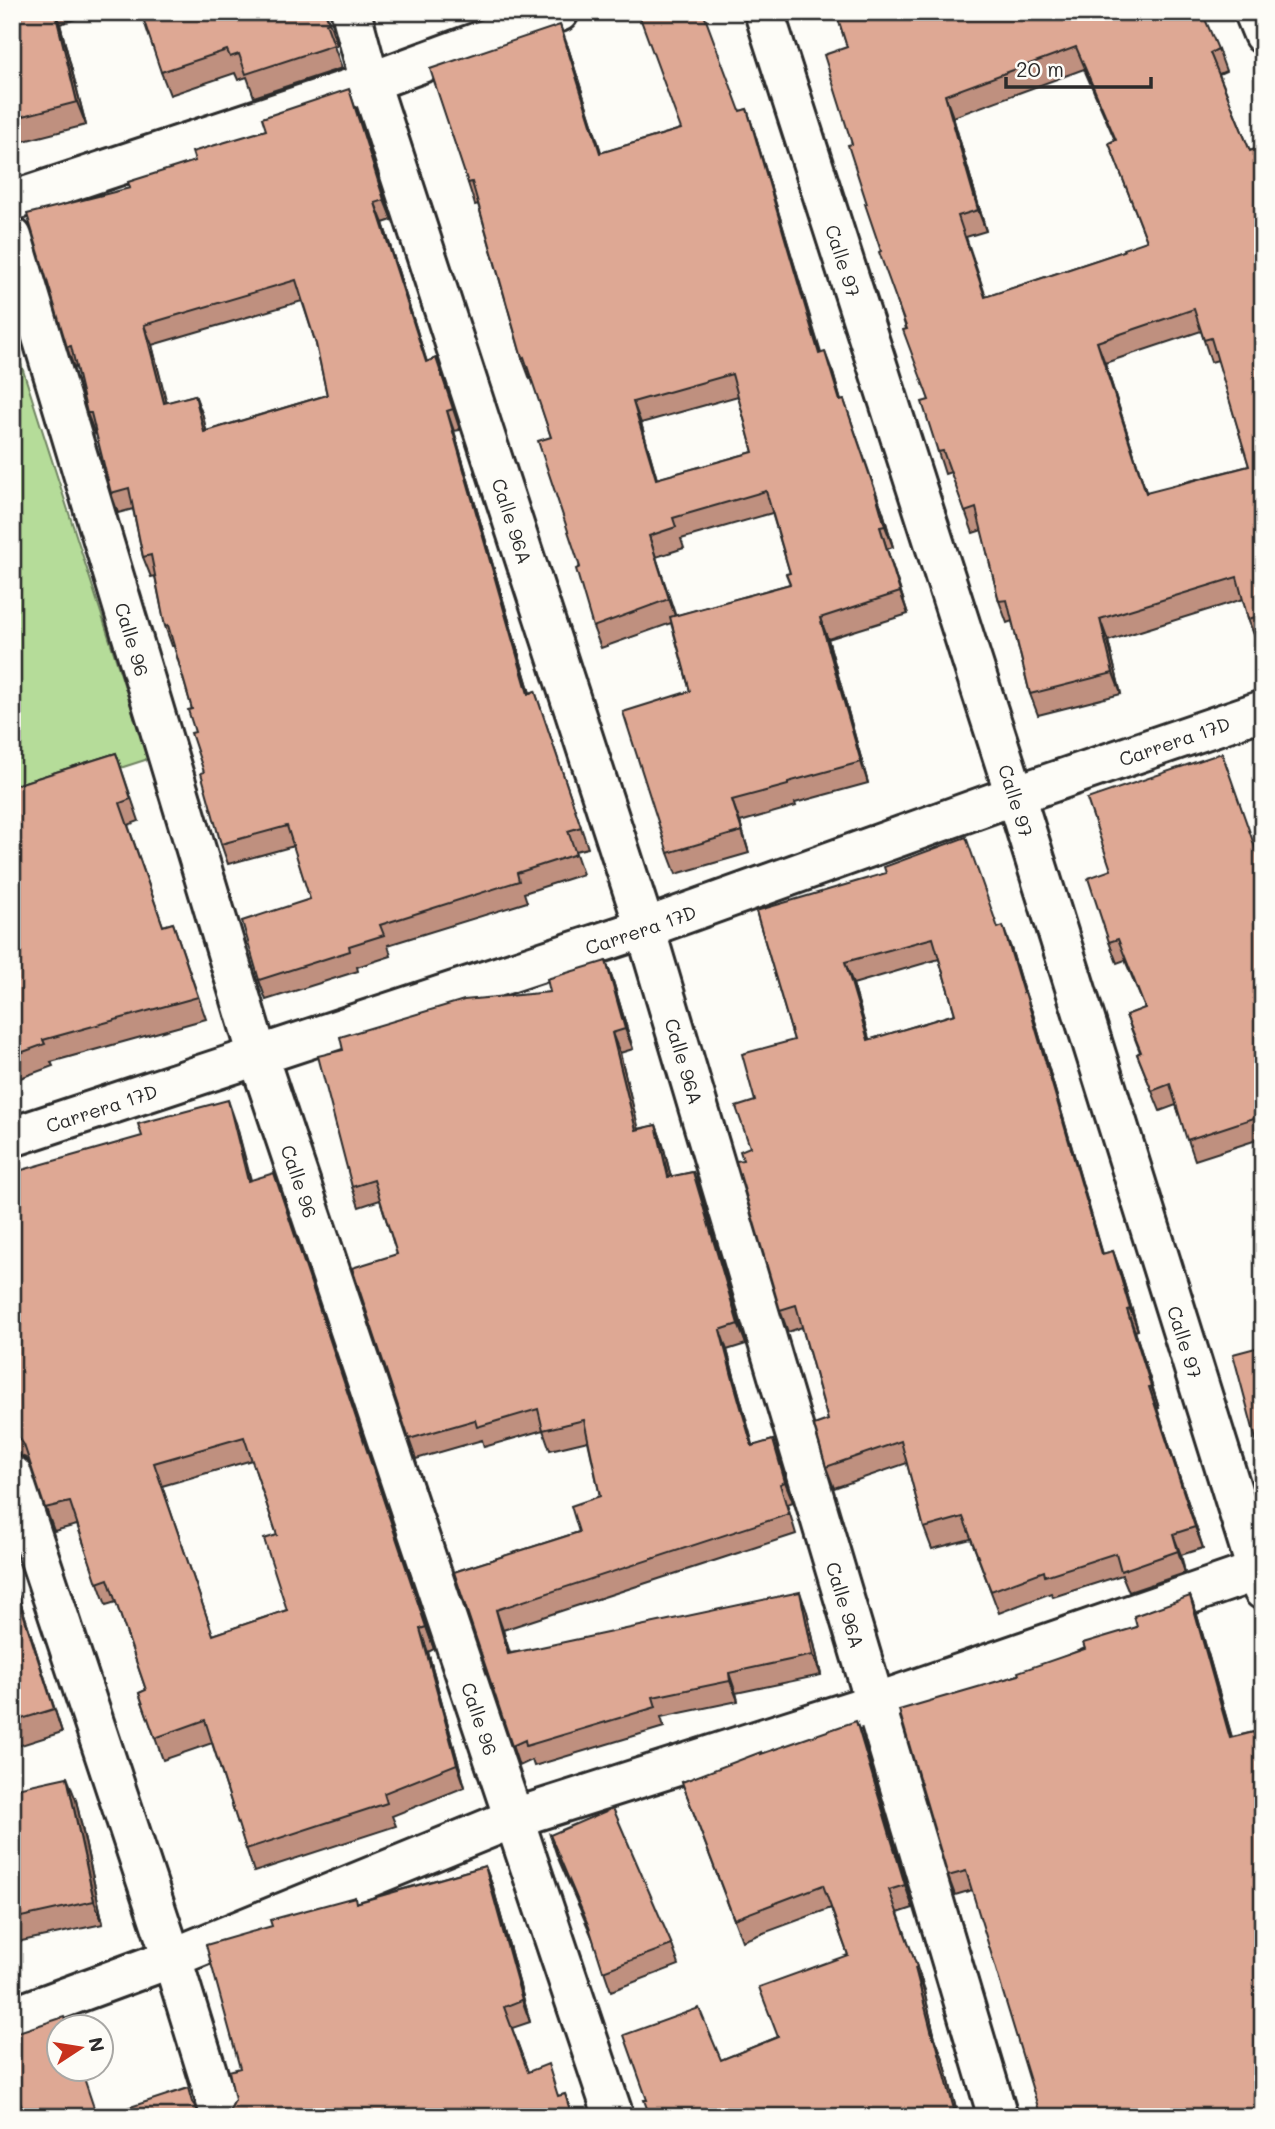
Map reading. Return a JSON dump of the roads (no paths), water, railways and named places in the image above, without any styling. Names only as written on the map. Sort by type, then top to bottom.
[{"type":"street","name":"Calle 96A","points":[[351,12],[370,82],[645,928],[998,2117]]},
{"type":"street","points":[[12,201],[370,82],[559,12]]},
{"type":"street","name":"Calle 97","points":[[764,12],[1015,795],[1261,1577]]},
{"type":"street","points":[[1254,12],[1263,33]]},
{"type":"street","name":"Calle 96","points":[[12,237],[258,1056],[614,2117]]},
{"type":"street","name":"Carrera 17D","points":[[12,1137],[645,928],[1015,795],[1263,710]]},
{"type":"street","points":[[12,1475],[172,1958],[221,2117]]},
{"type":"street","points":[[12,2017],[172,1958],[514,1818],[1261,1577]]}]
